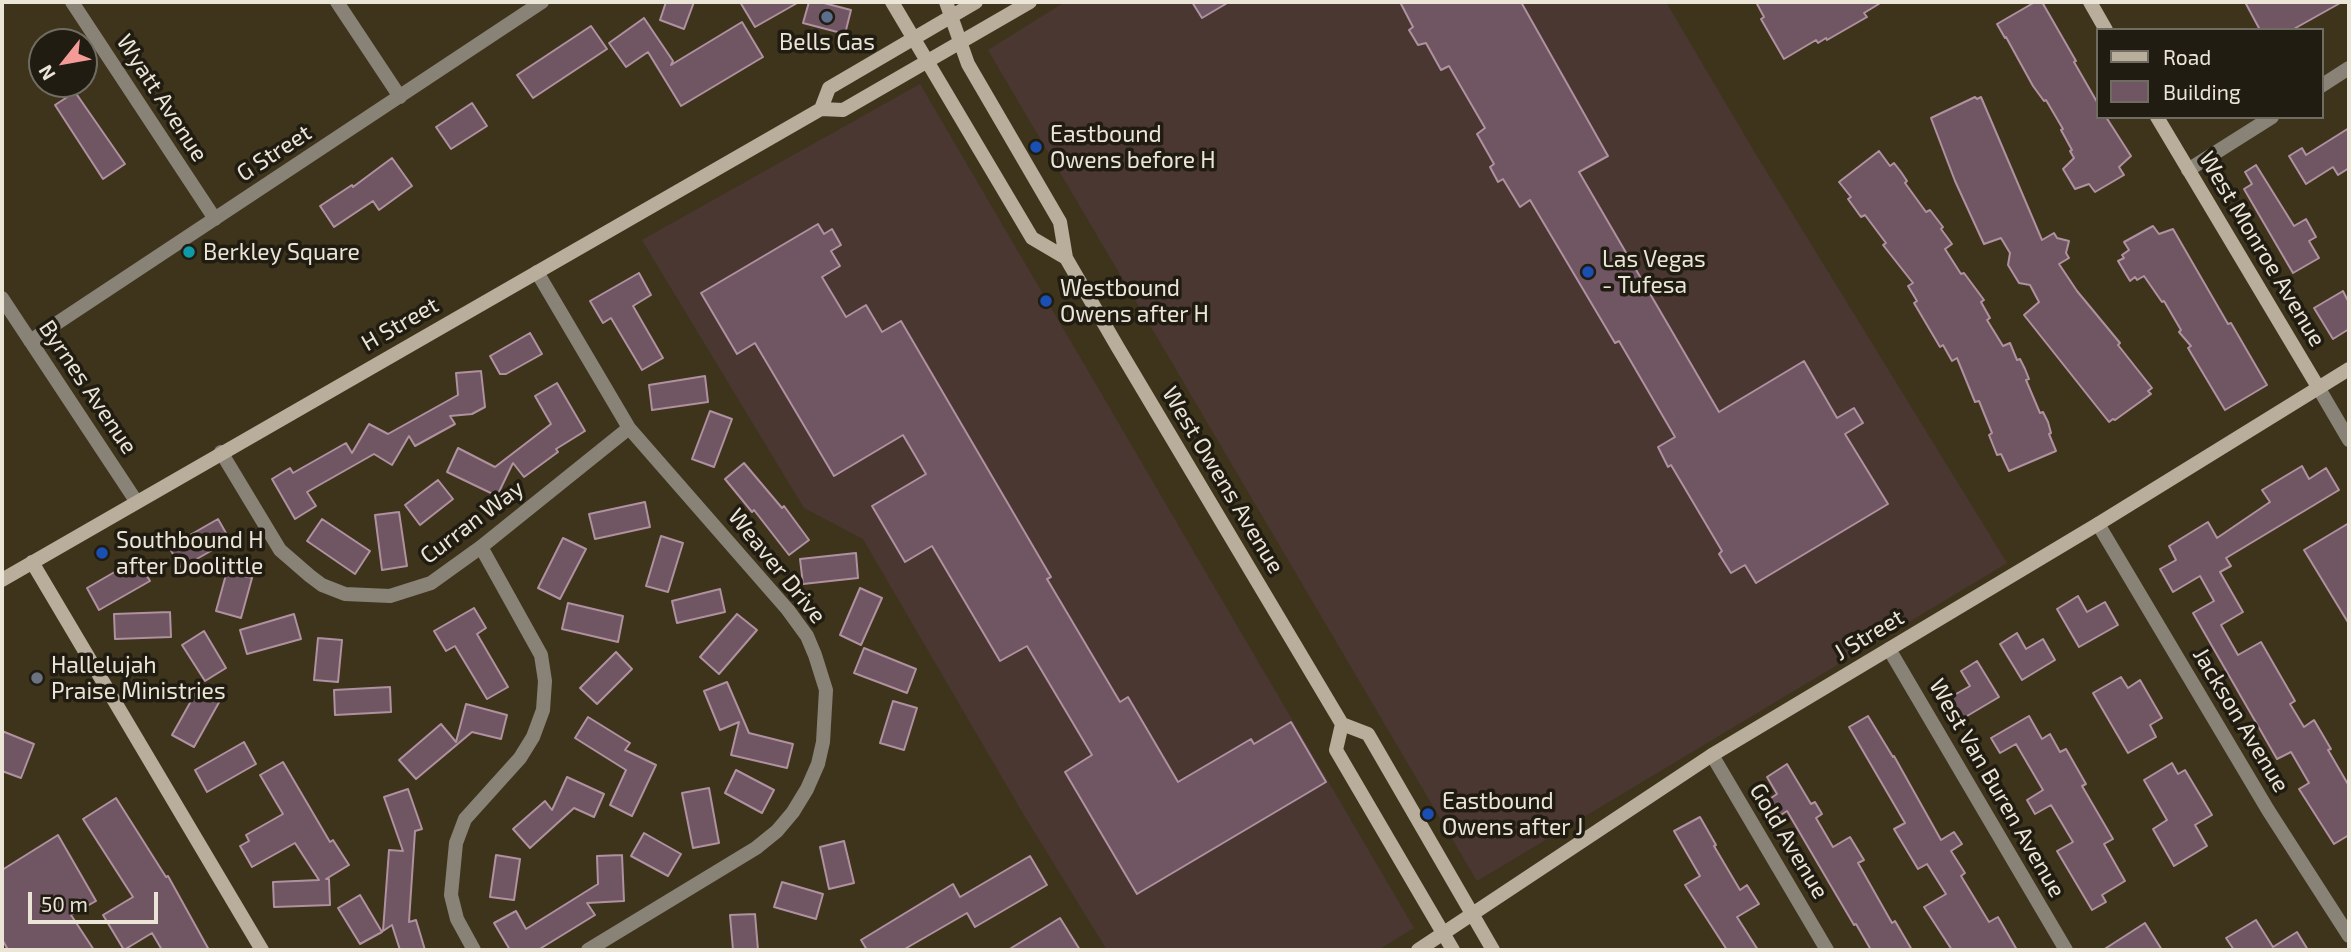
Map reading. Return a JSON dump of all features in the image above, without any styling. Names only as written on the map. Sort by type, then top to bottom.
[{"type":"street","name":"Wyatt Avenue","points":[[72,2],[215,219]]},
{"type":"street","points":[[337,2],[400,97]]},
{"type":"street","name":"G Street","points":[[30,341],[542,2]]},
{"type":"street","points":[[892,2],[1032,239],[1066,258]]},
{"type":"street","name":"West Owens Avenue","points":[[946,2],[958,43],[968,65],[1060,222],[1066,258],[1342,724]]},
{"type":"street","name":"H Street","points":[[821,108],[829,88],[976,2]]},
{"type":"street","name":"H Street","points":[[2,580],[821,108],[843,110],[1030,2]]},
{"type":"street","points":[[2090,2],[2105,28]]},
{"type":"street","points":[[2323,85],[2349,68]]},
{"type":"street","name":"West Monroe Avenue","points":[[2158,119],[2349,440]]},
{"type":"street","points":[[2188,170],[2269,119]]},
{"type":"street","name":"Weaver Drive","points":[[537,272],[629,428],[788,610],[807,636],[816,655],[825,690],[826,715],[818,764],[793,812],[777,831],[755,848],[588,950]]},
{"type":"street","name":"Byrnes Avenue","points":[[2,298],[136,501]]},
{"type":"street","name":"J Street","points":[[1418,950],[1712,755],[2098,524],[2349,369]]},
{"type":"street","name":"Curran Way","points":[[221,452],[280,550],[322,585],[345,594],[390,596],[430,583],[481,547],[629,428]]},
{"type":"street","name":"Jackson Avenue","points":[[2098,524],[2268,810],[2349,936]]},
{"type":"street","points":[[474,950],[457,919],[452,895],[456,843],[465,819],[520,758],[533,737],[542,710],[545,681],[541,655],[481,547]]},
{"type":"street","points":[[32,562],[262,950]]},
{"type":"street","name":"West Van Buren Avenue","points":[[1889,649],[2066,950]]},
{"type":"street","points":[[1453,950],[1336,750],[1342,724],[1368,734],[1493,950]]},
{"type":"street","name":"Gold Avenue","points":[[1712,755],[1827,950]]},
{"type":"shaded area","points":[[1065,2],[1666,2],[1755,153],[2007,563],[1477,881],[988,50]]},
{"type":"shaded area","points":[[920,84],[1414,928],[1378,950],[1107,950],[1024,815],[863,539],[804,508],[642,240]]},
{"type":"building","points":[[666,2],[694,2],[684,29],[660,20]]},
{"type":"building","points":[[740,2],[799,2],[755,27]]},
{"type":"building","name":"Bells Gas","points":[[809,2],[851,10],[845,34],[803,23]]},
{"type":"building","points":[[1192,2],[1229,2],[1202,18]]},
{"type":"building","points":[[1400,2],[1521,2],[1608,156],[1579,172],[1719,412],[1804,361],[1837,418],[1854,408],[1863,423],[1845,434],[1888,504],[1756,583],[1745,565],[1731,573],[1719,554],[1722,551],[1658,447],[1675,437],[1619,341],[1615,343],[1530,200],[1520,207],[1503,179],[1498,182],[1490,167],[1494,164],[1477,134],[1485,128],[1449,66],[1441,70],[1426,43],[1418,45],[1409,30],[1413,27]]},
{"type":"building","points":[[1756,2],[1882,2],[1864,13],[1867,17],[1827,40],[1826,38],[1818,43],[1816,40],[1784,59],[1761,19],[1764,17]]},
{"type":"building","points":[[2035,2],[2042,2],[2096,100],[2096,119],[2107,119],[2131,156],[2119,167],[2124,175],[2095,192],[2089,184],[2075,189],[2063,169],[2074,158],[2061,130],[2063,129],[2046,100],[2044,101],[2033,86],[1997,24]]},
{"type":"building","points":[[2245,2],[2342,2],[2296,28],[2259,28]]},
{"type":"building","points":[[644,18],[673,61],[671,65],[742,22],[763,57],[681,106],[648,52],[626,67],[609,43]]},
{"type":"building","points":[[591,26],[607,49],[533,98],[517,75]]},
{"type":"building","points":[[1975,97],[1981,97],[2042,240],[2054,233],[2057,238],[2069,241],[2066,253],[2069,258],[2059,264],[2152,388],[2148,391],[2151,394],[2115,420],[2109,422],[2024,315],[2039,302],[2030,285],[2019,283],[2008,265],[2010,253],[2001,238],[1984,244],[1955,181],[1931,118]]},
{"type":"building","points":[[66,98],[79,98],[125,164],[103,179],[55,105]]},
{"type":"building","points":[[472,103],[487,126],[451,149],[436,127]]},
{"type":"building","points":[[2349,128],[2349,168],[2338,175],[2333,167],[2306,184],[2289,156],[2302,148],[2306,155]]},
{"type":"building","points":[[1879,151],[1890,166],[1894,163],[1926,212],[1930,210],[1943,227],[1941,229],[1952,244],[1945,249],[1961,274],[1964,273],[1984,300],[1981,302],[1990,318],[1987,320],[2003,346],[2010,343],[2017,360],[2020,359],[2040,413],[2043,412],[2048,422],[2049,434],[2056,451],[2009,471],[2001,454],[1997,455],[1989,435],[1992,433],[1979,401],[1975,402],[1957,358],[1952,361],[1943,345],[1940,347],[1914,303],[1917,301],[1908,286],[1913,283],[1883,245],[1886,243],[1865,215],[1861,217],[1848,199],[1851,197],[1839,182]]},
{"type":"building","points":[[392,158],[412,186],[379,210],[373,201],[334,227],[320,206],[352,185],[353,187]]},
{"type":"building","points":[[2256,165],[2294,226],[2306,219],[2316,237],[2309,241],[2319,258],[2293,273],[2244,189],[2252,184],[2245,172]]},
{"type":"building","points":[[818,224],[824,234],[832,229],[841,245],[831,251],[840,266],[822,277],[846,317],[866,305],[882,332],[901,321],[1051,577],[1047,579],[1120,702],[1128,697],[1178,782],[1251,739],[1254,744],[1291,722],[1326,782],[1137,894],[1065,772],[1092,755],[1027,646],[1000,661],[932,546],[905,562],[872,506],[926,474],[903,435],[834,476],[755,343],[737,354],[701,293]]},
{"type":"building","points":[[2153,226],[2159,234],[2173,229],[2267,385],[2225,410],[2164,301],[2162,302],[2144,276],[2130,281],[2118,261],[2124,258],[2122,255],[2129,250],[2124,242]]},
{"type":"building","points":[[639,273],[651,295],[633,306],[663,358],[642,370],[611,318],[603,323],[590,301]]},
{"type":"building","points":[[2343,291],[2349,303],[2349,329],[2333,339],[2314,308]]},
{"type":"building","points":[[530,333],[542,354],[506,374],[500,374],[490,356]]},
{"type":"building","points":[[481,371],[485,407],[472,414],[450,416],[455,424],[415,446],[409,436],[392,465],[374,454],[307,492],[316,506],[295,519],[272,479],[290,468],[293,473],[346,443],[352,453],[369,424],[388,434],[458,395],[456,373]]},
{"type":"building","points":[[705,376],[708,402],[652,410],[649,385]]},
{"type":"building","points":[[557,383],[585,431],[556,449],[558,452],[524,477],[513,463],[497,496],[447,472],[458,448],[495,467],[551,424],[535,396]]},
{"type":"building","points":[[710,411],[732,419],[714,467],[692,459]]},
{"type":"building","points":[[744,463],[782,508],[784,506],[809,540],[789,555],[754,510],[752,512],[725,479]]},
{"type":"building","points":[[2302,466],[2309,479],[2326,468],[2339,490],[2226,558],[2231,566],[2220,572],[2243,612],[2221,625],[2238,655],[2261,642],[2295,701],[2290,704],[2304,727],[2314,720],[2331,749],[2328,750],[2349,786],[2349,835],[2334,844],[2299,789],[2309,783],[2291,752],[2277,759],[2193,613],[2214,601],[2200,576],[2173,592],[2160,569],[2176,560],[2169,546],[2208,522],[2217,538],[2270,502],[2262,490]]},
{"type":"building","points":[[438,480],[453,499],[420,525],[405,505]]},
{"type":"building","points":[[645,502],[650,527],[595,539],[589,514]]},
{"type":"building","points":[[399,512],[407,566],[382,570],[375,515]]},
{"type":"building","points":[[218,519],[230,540],[181,568],[169,547]]},
{"type":"building","points":[[322,519],[370,551],[355,574],[307,541]]},
{"type":"building","points":[[2349,523],[2349,624],[2304,550]]},
{"type":"building","points":[[661,536],[683,543],[668,592],[646,586]]},
{"type":"building","points":[[563,538],[586,549],[560,599],[538,588]]},
{"type":"building","points":[[856,553],[858,578],[803,584],[800,559]]},
{"type":"building","points":[[137,559],[150,581],[99,610],[87,588]]},
{"type":"building","points":[[227,571],[252,578],[241,618],[216,611]]},
{"type":"building","points":[[860,588],[882,598],[861,645],[840,635]]},
{"type":"building","points":[[720,589],[725,612],[677,623],[672,601]]},
{"type":"building","points":[[2078,596],[2087,612],[2105,602],[2118,625],[2079,647],[2057,609]]},
{"type":"building","points":[[568,603],[623,616],[618,642],[562,629]]},
{"type":"building","points":[[474,608],[486,628],[477,634],[508,687],[487,699],[455,646],[446,651],[434,631]]},
{"type":"building","points":[[170,612],[171,637],[115,639],[114,614]]},
{"type":"building","points":[[294,614],[301,639],[247,654],[240,630]]},
{"type":"building","points":[[737,614],[757,630],[719,674],[700,657]]},
{"type":"building","points":[[204,631],[226,668],[205,681],[182,645]]},
{"type":"building","points":[[2017,633],[2026,649],[2043,639],[2055,660],[2022,680],[2000,644]]},
{"type":"building","points":[[318,638],[342,640],[338,682],[314,680]]},
{"type":"building","points":[[864,648],[916,669],[907,693],[854,673]]},
{"type":"building","points":[[616,652],[632,669],[597,704],[580,688]]},
{"type":"building","points":[[1977,661],[1999,697],[1962,719],[1949,698],[1970,686],[1961,671]]},
{"type":"building","points":[[2121,677],[2128,688],[2140,680],[2162,718],[2150,725],[2156,737],[2128,753],[2093,693]]},
{"type":"building","points":[[727,682],[749,733],[793,744],[787,768],[731,755],[739,722],[720,730],[704,691]]},
{"type":"building","points":[[200,685],[222,697],[194,747],[172,735]]},
{"type":"building","points":[[390,687],[391,712],[335,715],[334,690]]},
{"type":"building","points":[[893,701],[917,708],[904,750],[880,743]]},
{"type":"building","points":[[466,704],[507,715],[501,739],[472,732],[416,779],[399,760],[441,724],[456,742]]},
{"type":"building","points":[[1868,716],[1894,756],[1941,840],[1954,832],[1962,844],[1951,851],[1965,873],[1961,876],[1989,922],[1998,917],[2017,950],[1952,950],[1924,907],[1946,894],[1927,864],[1918,869],[1894,829],[1905,823],[1849,727]]},
{"type":"building","points":[[2029,716],[2042,739],[2050,734],[2060,752],[2066,749],[2086,784],[2082,786],[2113,839],[2104,844],[2125,881],[2102,895],[2106,902],[2092,910],[2057,851],[2073,842],[2051,805],[2035,814],[2027,800],[2043,790],[2016,744],[2000,753],[1991,738]]},
{"type":"building","points":[[588,717],[630,743],[625,750],[656,765],[632,816],[610,805],[626,770],[575,738]]},
{"type":"building","points":[[2,731],[34,744],[21,778],[2,771]]},
{"type":"building","points":[[244,742],[256,764],[207,792],[195,770]]},
{"type":"building","points":[[283,762],[330,842],[333,840],[349,865],[326,879],[329,879],[330,905],[274,907],[273,882],[319,880],[295,843],[252,867],[240,846],[249,841],[246,835],[283,814],[260,775]]},
{"type":"building","points":[[2172,763],[2178,774],[2185,770],[2212,815],[2195,825],[2207,846],[2174,866],[2153,829],[2167,820],[2144,780]]},
{"type":"building","points":[[1787,764],[1811,804],[1815,802],[1822,814],[1816,818],[1833,847],[1850,837],[1864,860],[1858,863],[1892,923],[1895,921],[1912,950],[1871,950],[1787,811],[1776,818],[1765,802],[1777,794],[1767,777]]},
{"type":"building","points":[[736,770],[774,790],[762,813],[725,793]]},
{"type":"building","points":[[567,777],[604,794],[594,817],[574,808],[530,848],[513,829],[545,801],[552,810]]},
{"type":"building","points":[[709,788],[719,843],[693,848],[682,793]]},
{"type":"building","points":[[408,789],[422,829],[415,831],[409,922],[416,920],[425,950],[400,950],[392,925],[383,931],[389,850],[403,851],[384,797]]},
{"type":"building","points":[[116,798],[166,877],[168,876],[209,950],[162,950],[152,933],[124,950],[103,915],[133,897],[83,819]]},
{"type":"building","points":[[1700,817],[1740,890],[1747,885],[1759,904],[1737,917],[1758,950],[1727,950],[1685,885],[1700,876],[1674,831]]},
{"type":"building","points":[[644,833],[681,854],[668,876],[631,856]]},
{"type":"building","points":[[58,835],[96,901],[71,915],[94,950],[8,950],[2,939],[2,870]]},
{"type":"building","points":[[844,841],[854,883],[829,889],[820,847]]},
{"type":"building","points":[[496,855],[520,859],[514,900],[490,897]]},
{"type":"building","points":[[622,855],[624,901],[587,903],[595,915],[538,950],[510,950],[494,923],[516,911],[526,929],[598,884],[597,856]]},
{"type":"building","points":[[1030,856],[1047,885],[975,927],[967,913],[903,950],[867,950],[861,940],[953,884],[960,897]]},
{"type":"building","points":[[782,882],[823,894],[816,919],[774,907]]},
{"type":"building","points":[[360,895],[382,932],[360,944],[338,908]]},
{"type":"building","points":[[755,914],[758,950],[733,950],[730,915]]},
{"type":"building","points":[[1060,918],[1080,950],[1008,950]]},
{"type":"building","points":[[2256,920],[2273,947],[2297,932],[2308,950],[2234,950],[2226,938]]},
{"type":"building","points":[[2145,923],[2162,950],[2103,950]]},
{"type":"place","name":"Bells Gas","points":[[827,17]]},
{"type":"place","name":"Eastbound Owens before H","points":[[1036,147]]},
{"type":"place","name":"Berkley Square","points":[[189,252]]},
{"type":"place","name":"Las Vegas - Tufesa","points":[[1588,272]]},
{"type":"place","name":"Westbound Owens after H","points":[[1046,301]]},
{"type":"place","name":"Southbound H after Doolittle","points":[[102,553]]},
{"type":"place","name":"Hallelujah Praise Ministries","points":[[37,678]]},
{"type":"place","name":"Eastbound Owens after J","points":[[1428,814]]}]
